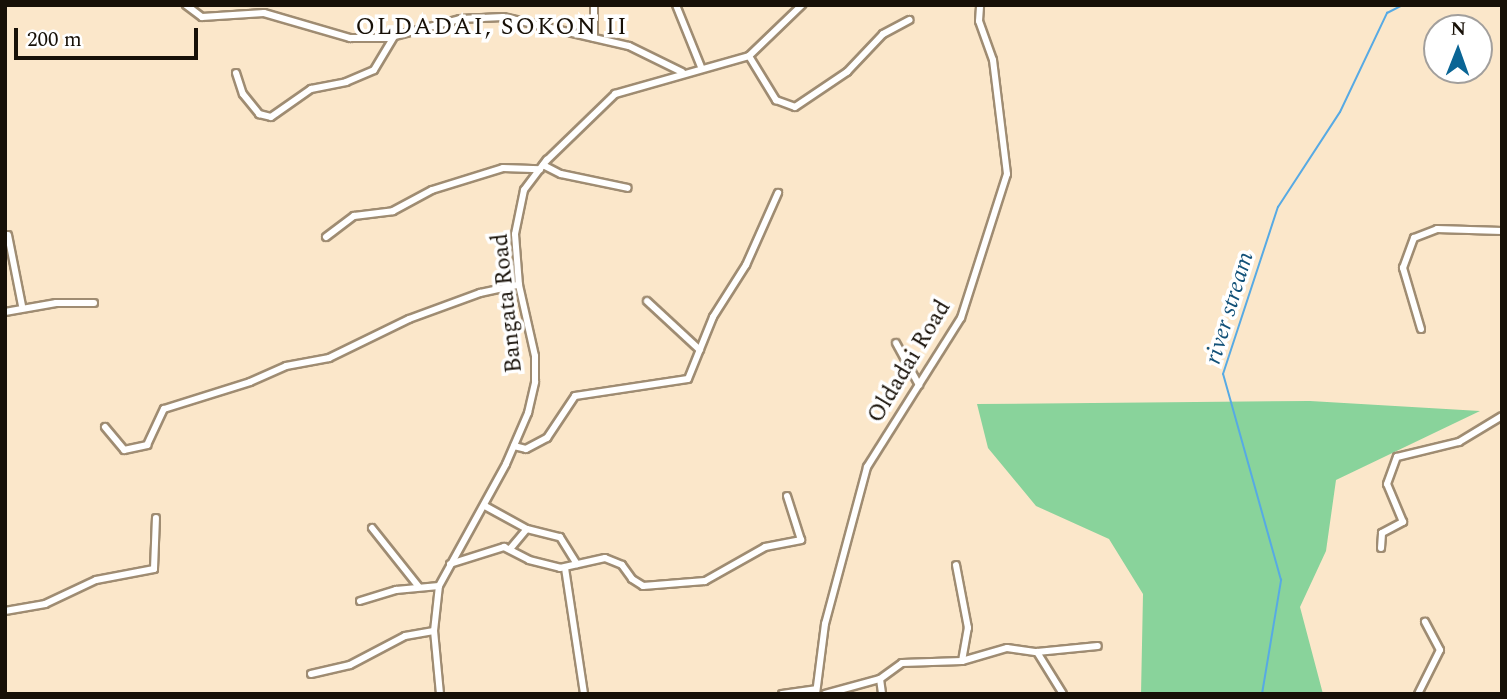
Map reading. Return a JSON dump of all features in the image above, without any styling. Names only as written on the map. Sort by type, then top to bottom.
[{"type":"street","points":[[186,5],[197,16],[209,18],[264,13],[345,37],[394,37],[460,19],[494,16],[652,54],[682,72]]},
{"type":"street","points":[[593,5],[594,38]]},
{"type":"street","points":[[676,5],[701,67]]},
{"type":"street","points":[[802,5],[749,56],[776,100],[795,107],[847,72],[883,34],[909,20]]},
{"type":"street","name":"Oldadai Road","points":[[816,692],[825,624],[860,485],[878,446],[961,318],[1007,174],[993,60],[979,21],[980,5]]},
{"type":"street","points":[[236,73],[243,94],[259,114],[271,117],[311,89],[346,82],[374,69],[394,37]]},
{"type":"street","name":"Bangata Road","points":[[440,694],[434,631],[439,586],[448,565],[485,506],[514,446],[528,412],[536,370],[519,285],[518,212],[524,190],[541,167],[615,94],[682,72],[749,56]]},
{"type":"street","points":[[326,237],[354,216],[393,211],[432,190],[503,168],[541,167],[628,188]]},
{"type":"street","points":[[514,446],[526,449],[547,438],[575,396],[688,379],[718,308],[746,265],[778,193]]},
{"type":"street","points":[[1421,329],[1404,268],[1414,238],[1437,229],[1502,231]]},
{"type":"street","points":[[8,236],[22,306]]},
{"type":"street","points":[[105,427],[124,450],[147,445],[164,409],[250,383],[286,366],[329,358],[409,319],[480,293],[519,285]]},
{"type":"street","points":[[647,301],[700,350]]},
{"type":"street","points":[[5,312],[22,306],[94,303]]},
{"type":"street","points":[[896,343],[919,384]]},
{"type":"street","points":[[1381,548],[1382,533],[1403,522],[1387,484],[1390,466],[1397,457],[1459,442],[1502,416]]},
{"type":"street","points":[[448,565],[489,549],[510,549],[529,560],[565,568],[605,558],[622,565],[632,579],[643,586],[705,581],[765,547],[801,540],[787,496]]},
{"type":"street","points":[[485,506],[527,530],[560,537],[577,564]]},
{"type":"street","points":[[5,611],[45,604],[96,580],[154,569],[156,518]]},
{"type":"street","points":[[372,528],[419,587]]},
{"type":"street","points":[[510,549],[527,530]]},
{"type":"street","points":[[956,565],[968,628],[962,661]]},
{"type":"street","points":[[565,568],[584,694]]},
{"type":"street","points":[[360,601],[419,587],[439,586]]},
{"type":"street","points":[[1418,694],[1440,650],[1425,622]]},
{"type":"street","points":[[312,674],[350,665],[405,636],[434,631]]},
{"type":"street","points":[[825,694],[880,679],[906,662],[962,661],[1007,648],[1037,652],[1098,646]]},
{"type":"street","points":[[1037,652],[1063,694]]},
{"type":"street","points":[[880,679],[882,694]]},
{"type":"street","points":[[782,694],[816,692]]},
{"type":"green space","points":[[1310,401],[1480,411],[1336,480],[1326,551],[1300,607],[1323,694],[1141,694],[1143,594],[1109,539],[1036,506],[988,448],[977,404]]},
{"type":"waterway","name":"river stream","points":[[1262,694],[1281,580],[1223,374],[1278,207],[1340,112],[1387,13],[1403,5]]},
{"type":"district","name":"OLDADAI, SOKON II","points":[[492,28]]}]
